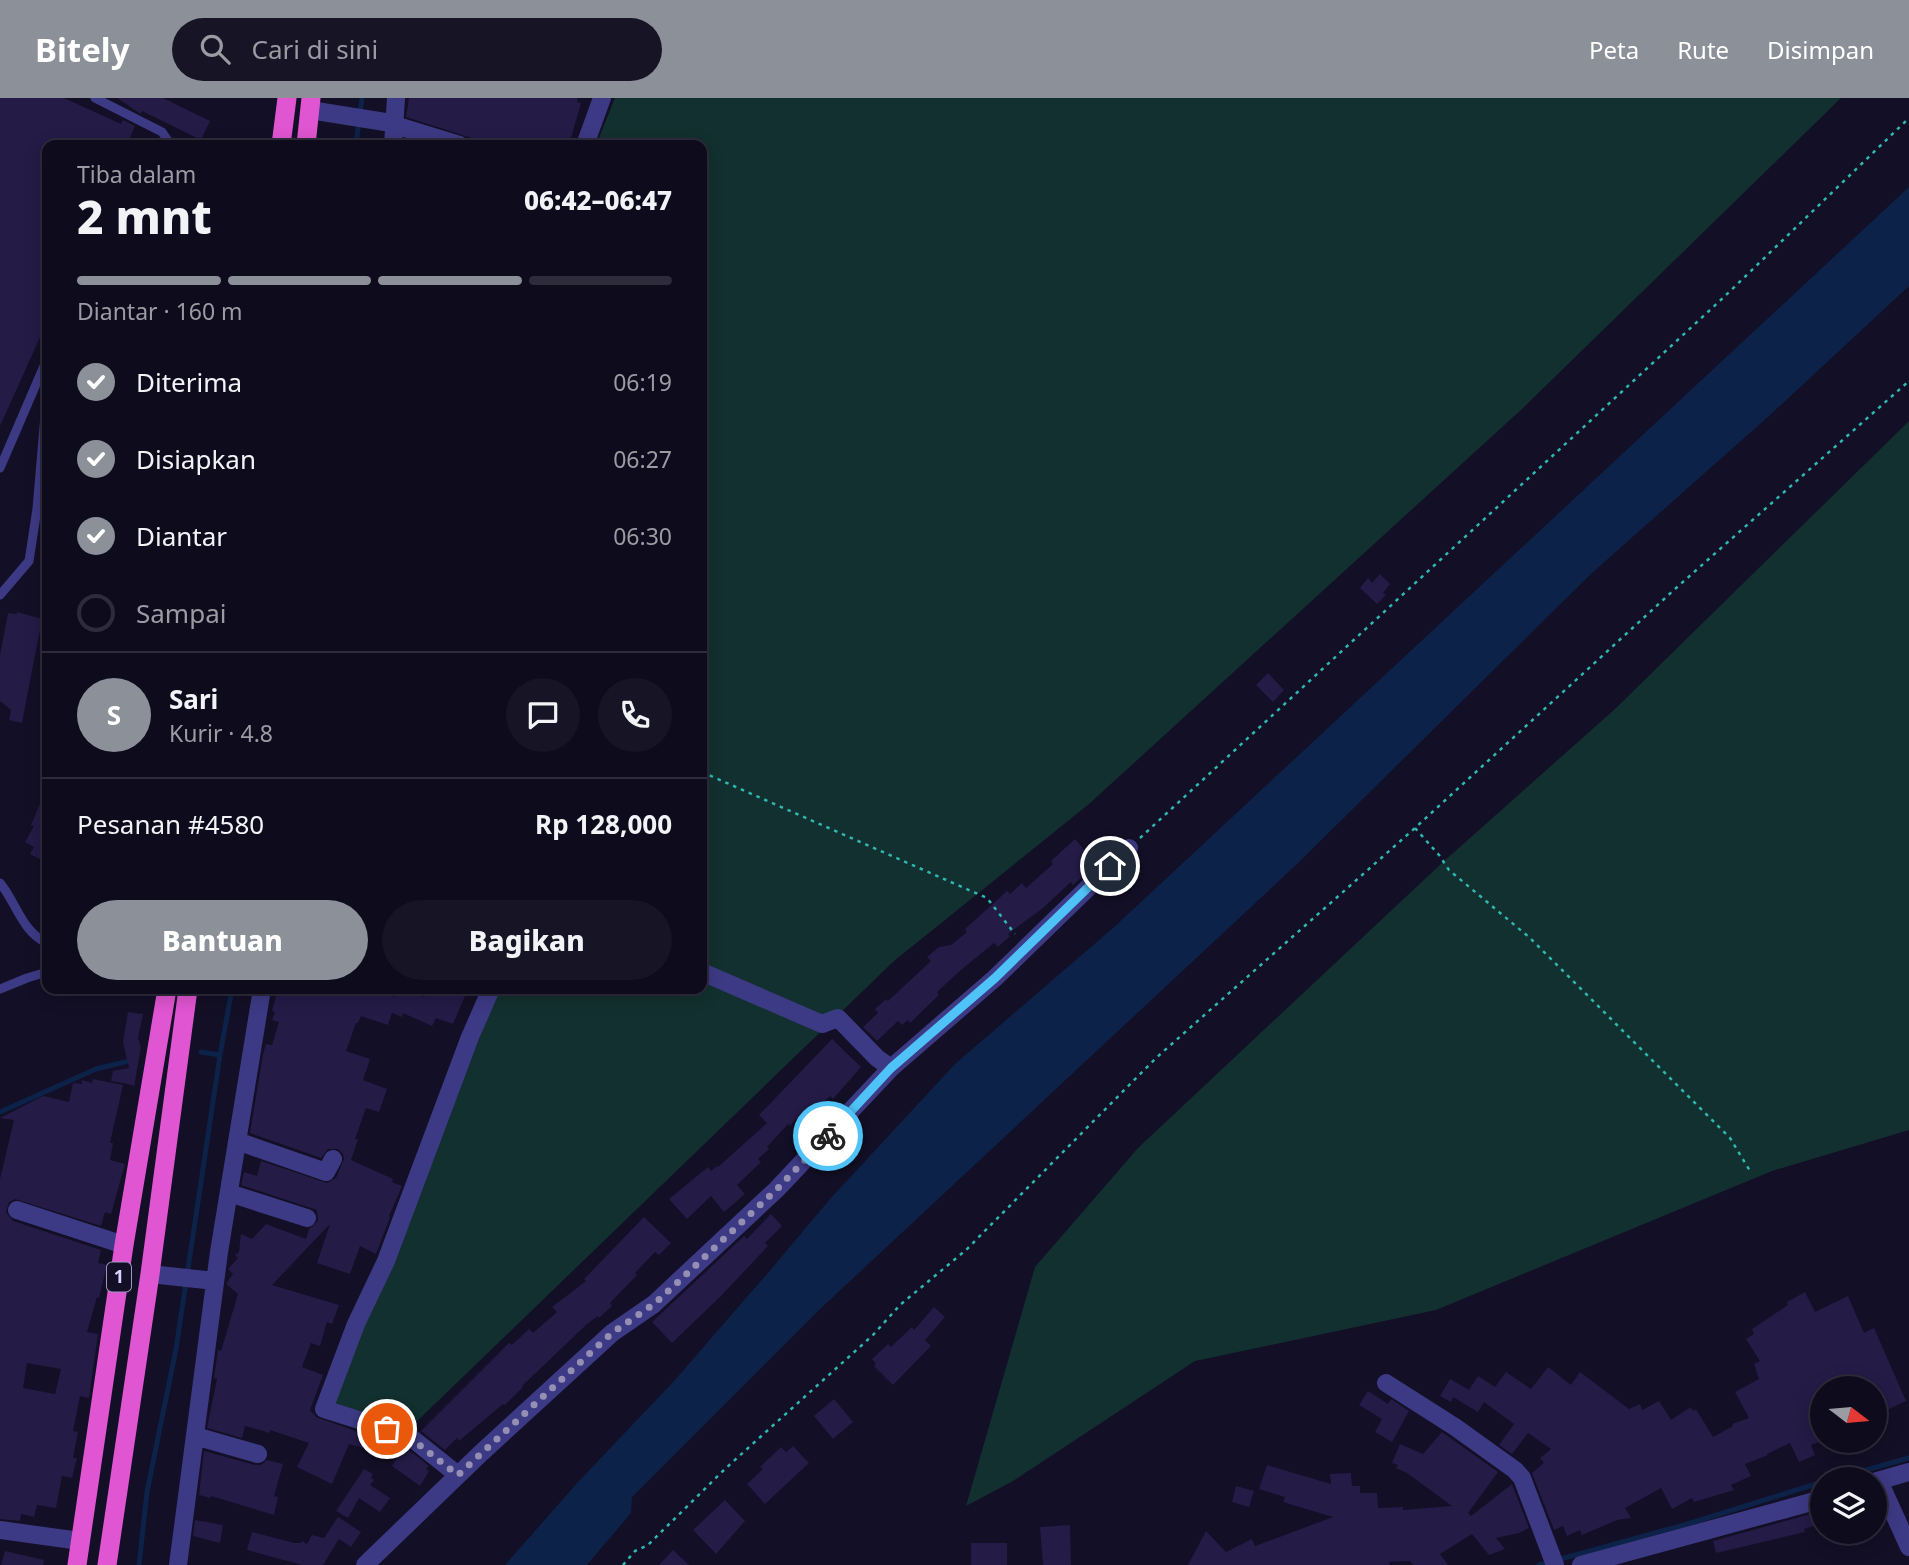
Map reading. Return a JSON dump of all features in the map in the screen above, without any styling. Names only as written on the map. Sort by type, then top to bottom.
[{"type":"highway","points":[[282,140],[286,98]]},
{"type":"highway","points":[[307,140],[311,104]]},
{"type":"highway","name":"1","points":[[77,1565],[124,1245],[166,994]]},
{"type":"highway","name":"1","points":[[107,1565],[156,1275],[187,994]]},
{"type":"street","points":[[392,140],[390,123],[397,98]]},
{"type":"street","points":[[587,140],[601,98]]},
{"type":"street","points":[[311,104],[390,123],[444,140]]},
{"type":"street","points":[[365,1565],[612,1333],[654,1304],[767,1198],[891,1068],[995,978],[1129,848]]},
{"type":"street","points":[[707,974],[822,1024],[838,1018],[877,1058],[891,1068]]},
{"type":"street","points":[[178,1565],[212,1281],[261,994]]},
{"type":"street","points":[[458,1475],[408,1436],[324,1409],[356,1324],[386,1261],[470,1037],[489,994]]},
{"type":"street","points":[[237,1141],[326,1172],[333,1159]]},
{"type":"street","points":[[229,1193],[307,1218]]},
{"type":"street","points":[[17,1210],[124,1245]]},
{"type":"street","points":[[156,1275],[212,1281]]},
{"type":"street","points":[[1386,1383],[1455,1427],[1515,1470],[1522,1478],[1552,1557]]},
{"type":"street","points":[[195,1436],[258,1454]]},
{"type":"street","points":[[1887,1479],[1909,1472]]},
{"type":"street","points":[[1581,1565],[1810,1502]]},
{"type":"street","points":[[1887,1504],[1909,1547]]},
{"type":"street","points":[[0,1530],[80,1541]]},
{"type":"lane","points":[[95,98],[162,132],[168,140]]},
{"type":"lane","points":[[0,468],[42,371]]},
{"type":"lane","points":[[0,595],[29,561],[42,450]]},
{"type":"lane","points":[[0,883],[24,921],[42,941]]},
{"type":"lane","points":[[0,989],[42,974]]},
{"type":"path","points":[[1129,848],[1714,306],[1909,118]]},
{"type":"path","points":[[623,1565],[635,1551],[648,1545],[737,1459],[873,1335],[900,1306],[966,1250],[1156,1058],[1415,828],[1675,589],[1909,381]]},
{"type":"path","points":[[707,774],[986,898],[1015,935]]},
{"type":"path","points":[[1415,828],[1449,870],[1531,938],[1730,1138],[1750,1171]]},
{"type":"green space","points":[[615,98],[1841,98],[1522,409],[1089,804],[894,961],[411,1427],[331,1408],[497,994],[707,994],[707,140],[598,140]]},
{"type":"green space","points":[[1909,421],[1909,1130],[1772,1171],[1436,1310],[1195,1361],[1013,1481],[966,1506],[1035,1267],[1138,1148],[1443,862],[1615,709]]},
{"type":"water","points":[[1909,187],[1909,286],[1769,416],[1592,573],[1296,865],[817,1312],[632,1497],[631,1513],[587,1565],[505,1565],[578,1482],[674,1381],[830,1199],[955,1064],[1113,928]]},
{"type":"building","points":[[0,98],[64,98],[121,124],[123,120],[135,126],[129,140],[42,140],[42,333],[0,426]]},
{"type":"building","points":[[117,98],[163,98],[210,121],[201,140],[142,111],[141,114]]},
{"type":"building","points":[[409,98],[578,98],[577,102],[581,103],[570,140],[477,140],[406,117]]},
{"type":"building","points":[[1380,574],[1390,584],[1383,593],[1386,595],[1377,604],[1360,588],[1368,578],[1372,583]]},
{"type":"building","points":[[17,612],[42,619],[22,723],[9,720],[11,710],[0,701],[0,655],[8,613]]},
{"type":"building","points":[[1268,673],[1284,690],[1273,702],[1256,685]]},
{"type":"building","points":[[42,799],[42,860],[30,854],[34,847],[25,842],[34,826],[31,825]]},
{"type":"building","points":[[1075,839],[1096,864],[1073,885],[1071,882],[1043,908],[1008,934],[1010,936],[998,947],[994,943],[962,969],[910,1023],[908,1020],[902,1025],[898,1021],[877,1041],[863,1027],[878,1013],[875,1009],[886,999],[888,1001],[931,961],[927,957],[939,947],[951,945],[967,932],[965,929],[1007,891],[1010,894],[1022,883],[1026,888],[1053,864],[1051,861]]},
{"type":"building","points":[[277,994],[386,994],[395,997],[396,994],[418,994],[424,997],[426,994],[466,994],[453,1024],[436,1018],[432,1026],[403,1013],[402,1017],[392,1013],[388,1025],[361,1016],[356,1023],[346,1051],[370,1059],[363,1080],[387,1089],[379,1112],[366,1108],[351,1160],[393,1179],[392,1182],[402,1186],[376,1254],[360,1246],[350,1274],[317,1263],[330,1224],[272,1285],[339,1305],[332,1324],[327,1322],[320,1346],[311,1343],[302,1367],[323,1375],[310,1410],[316,1417],[367,1435],[363,1448],[349,1444],[332,1484],[297,1467],[309,1443],[270,1430],[270,1433],[245,1426],[242,1438],[207,1428],[217,1379],[214,1378],[218,1350],[221,1351],[238,1294],[226,1284],[233,1274],[228,1269],[238,1258],[235,1255],[239,1252],[241,1234],[252,1239],[266,1224],[306,1239],[309,1229],[318,1221],[317,1210],[241,1185],[244,1172],[257,1176],[261,1161],[327,1183],[336,1178],[344,1159],[338,1149],[328,1149],[321,1158],[250,1133],[263,1054],[266,1044],[272,1045],[279,1022],[272,1020],[275,1012],[272,1011]]},
{"type":"building","points":[[128,1012],[143,1014],[134,1087],[111,1081],[113,1071],[129,1068],[123,1042]]},
{"type":"building","points":[[832,1039],[861,1067],[833,1099],[830,1096],[802,1125],[796,1119],[790,1126],[788,1124],[758,1159],[761,1162],[737,1185],[745,1194],[724,1212],[711,1196],[687,1219],[669,1199],[708,1167],[711,1171],[718,1167],[767,1123],[759,1115]]},
{"type":"building","points":[[93,1079],[123,1085],[110,1143],[113,1143],[110,1160],[125,1164],[111,1214],[105,1212],[101,1226],[15,1199],[9,1202],[6,1212],[13,1221],[101,1250],[98,1263],[107,1265],[87,1332],[98,1334],[89,1398],[80,1396],[73,1431],[78,1432],[73,1458],[77,1458],[72,1478],[62,1476],[56,1508],[37,1505],[34,1517],[21,1514],[20,1521],[0,1519],[0,1179],[14,1120],[0,1118],[43,1096],[69,1102],[73,1083],[82,1084],[82,1080],[92,1083]],"holes":[[[27,1363],[61,1369],[55,1394],[23,1388]]]},
{"type":"building","points":[[771,1214],[782,1226],[765,1243],[768,1246],[672,1343],[652,1322],[744,1236],[747,1239]]},
{"type":"building","points":[[644,1217],[671,1243],[659,1255],[655,1252],[635,1273],[637,1275],[610,1303],[612,1306],[599,1318],[598,1316],[587,1324],[505,1405],[459,1441],[457,1438],[445,1450],[421,1431],[509,1343],[512,1345],[529,1329],[533,1333],[557,1312],[552,1307],[586,1281],[584,1279]]},
{"type":"building","points":[[1805,1292],[1815,1312],[1848,1296],[1864,1333],[1874,1328],[1906,1401],[1887,1410],[1887,1376],[1810,1376],[1810,1453],[1815,1455],[1799,1462],[1790,1443],[1745,1464],[1751,1476],[1731,1485],[1734,1490],[1694,1502],[1692,1498],[1672,1509],[1661,1488],[1625,1508],[1631,1518],[1617,1520],[1582,1535],[1580,1530],[1567,1536],[1563,1526],[1554,1530],[1532,1473],[1544,1463],[1540,1458],[1551,1449],[1528,1433],[1512,1454],[1499,1445],[1514,1424],[1484,1402],[1478,1412],[1453,1397],[1451,1402],[1440,1396],[1450,1379],[1469,1390],[1478,1376],[1495,1387],[1506,1372],[1531,1389],[1548,1367],[1571,1385],[1580,1372],[1629,1409],[1640,1404],[1642,1410],[1659,1401],[1671,1420],[1691,1407],[1693,1411],[1696,1409],[1713,1437],[1733,1426],[1732,1424],[1749,1418],[1735,1392],[1759,1379],[1754,1364],[1760,1361],[1746,1339],[1754,1334],[1752,1329],[1788,1305],[1787,1302]]},
{"type":"building","points":[[934,1307],[945,1317],[925,1340],[931,1346],[893,1385],[874,1366],[876,1364],[872,1359],[888,1344],[891,1347],[912,1327],[914,1330]]},
{"type":"building","points":[[1368,1391],[1388,1404],[1391,1399],[1409,1411],[1392,1442],[1375,1432],[1382,1419],[1359,1405]]},
{"type":"building","points":[[834,1399],[853,1422],[833,1439],[814,1416]]},
{"type":"building","points":[[1442,1432],[1498,1472],[1468,1513],[1471,1516],[1512,1484],[1529,1528],[1496,1538],[1505,1549],[1489,1555],[1472,1534],[1440,1554],[1448,1565],[1413,1565],[1410,1561],[1389,1562],[1390,1565],[1188,1565],[1206,1531],[1226,1552],[1252,1539],[1255,1546],[1333,1517],[1283,1502],[1285,1497],[1259,1489],[1267,1465],[1331,1484],[1330,1474],[1351,1473],[1352,1486],[1360,1486],[1360,1493],[1377,1493],[1378,1508],[1403,1507],[1403,1510],[1452,1506],[1392,1463],[1400,1444],[1423,1454]]},
{"type":"building","points":[[404,1446],[429,1466],[420,1486],[392,1466]]},
{"type":"building","points":[[793,1446],[809,1463],[765,1504],[747,1484],[781,1447],[786,1452]]},
{"type":"building","points":[[204,1451],[255,1465],[261,1465],[267,1460],[283,1464],[274,1496],[278,1497],[274,1515],[211,1496],[199,1495]]},
{"type":"building","points":[[364,1469],[373,1474],[371,1478],[374,1480],[370,1485],[390,1498],[380,1512],[359,1498],[348,1518],[336,1511]]},
{"type":"building","points":[[1236,1486],[1254,1491],[1249,1507],[1232,1502]]},
{"type":"building","points":[[725,1500],[745,1521],[716,1554],[693,1530]]},
{"type":"building","points":[[1810,1514],[1810,1527],[1804,1529],[1805,1532],[1716,1553],[1713,1541]]},
{"type":"building","points":[[338,1517],[361,1532],[351,1547],[339,1539],[323,1565],[302,1565],[247,1550],[252,1532],[307,1544],[312,1535],[324,1538]]},
{"type":"building","points":[[195,1520],[223,1525],[220,1543],[193,1536]]},
{"type":"building","points":[[1070,1525],[1071,1565],[1043,1565],[1040,1527]]},
{"type":"building","points":[[971,1543],[1007,1543],[1007,1565],[971,1565]]},
{"type":"building","points":[[673,1550],[689,1565],[659,1565]]},
{"type":"building","points":[[5,1551],[44,1560],[43,1565],[1,1565]]},
{"type":"waterway","points":[[357,140],[362,98]]},
{"type":"waterway","points":[[139,1565],[147,1492],[176,1349],[231,994]]},
{"type":"waterway","points":[[201,1052],[220,1055]]},
{"type":"waterway","points":[[0,1112],[96,1069],[133,1060]]},
{"type":"waterway","points":[[1877,1467],[1909,1458]]},
{"type":"waterway","points":[[1539,1565],[1691,1523],[1810,1486]]},
{"type":"way so far","points":[[387,1429],[408,1436],[458,1475],[612,1333],[654,1304],[777,1189],[828,1136]]},
{"type":"route","points":[[828,1136],[891,1068],[995,978],[1110,866]]}]
